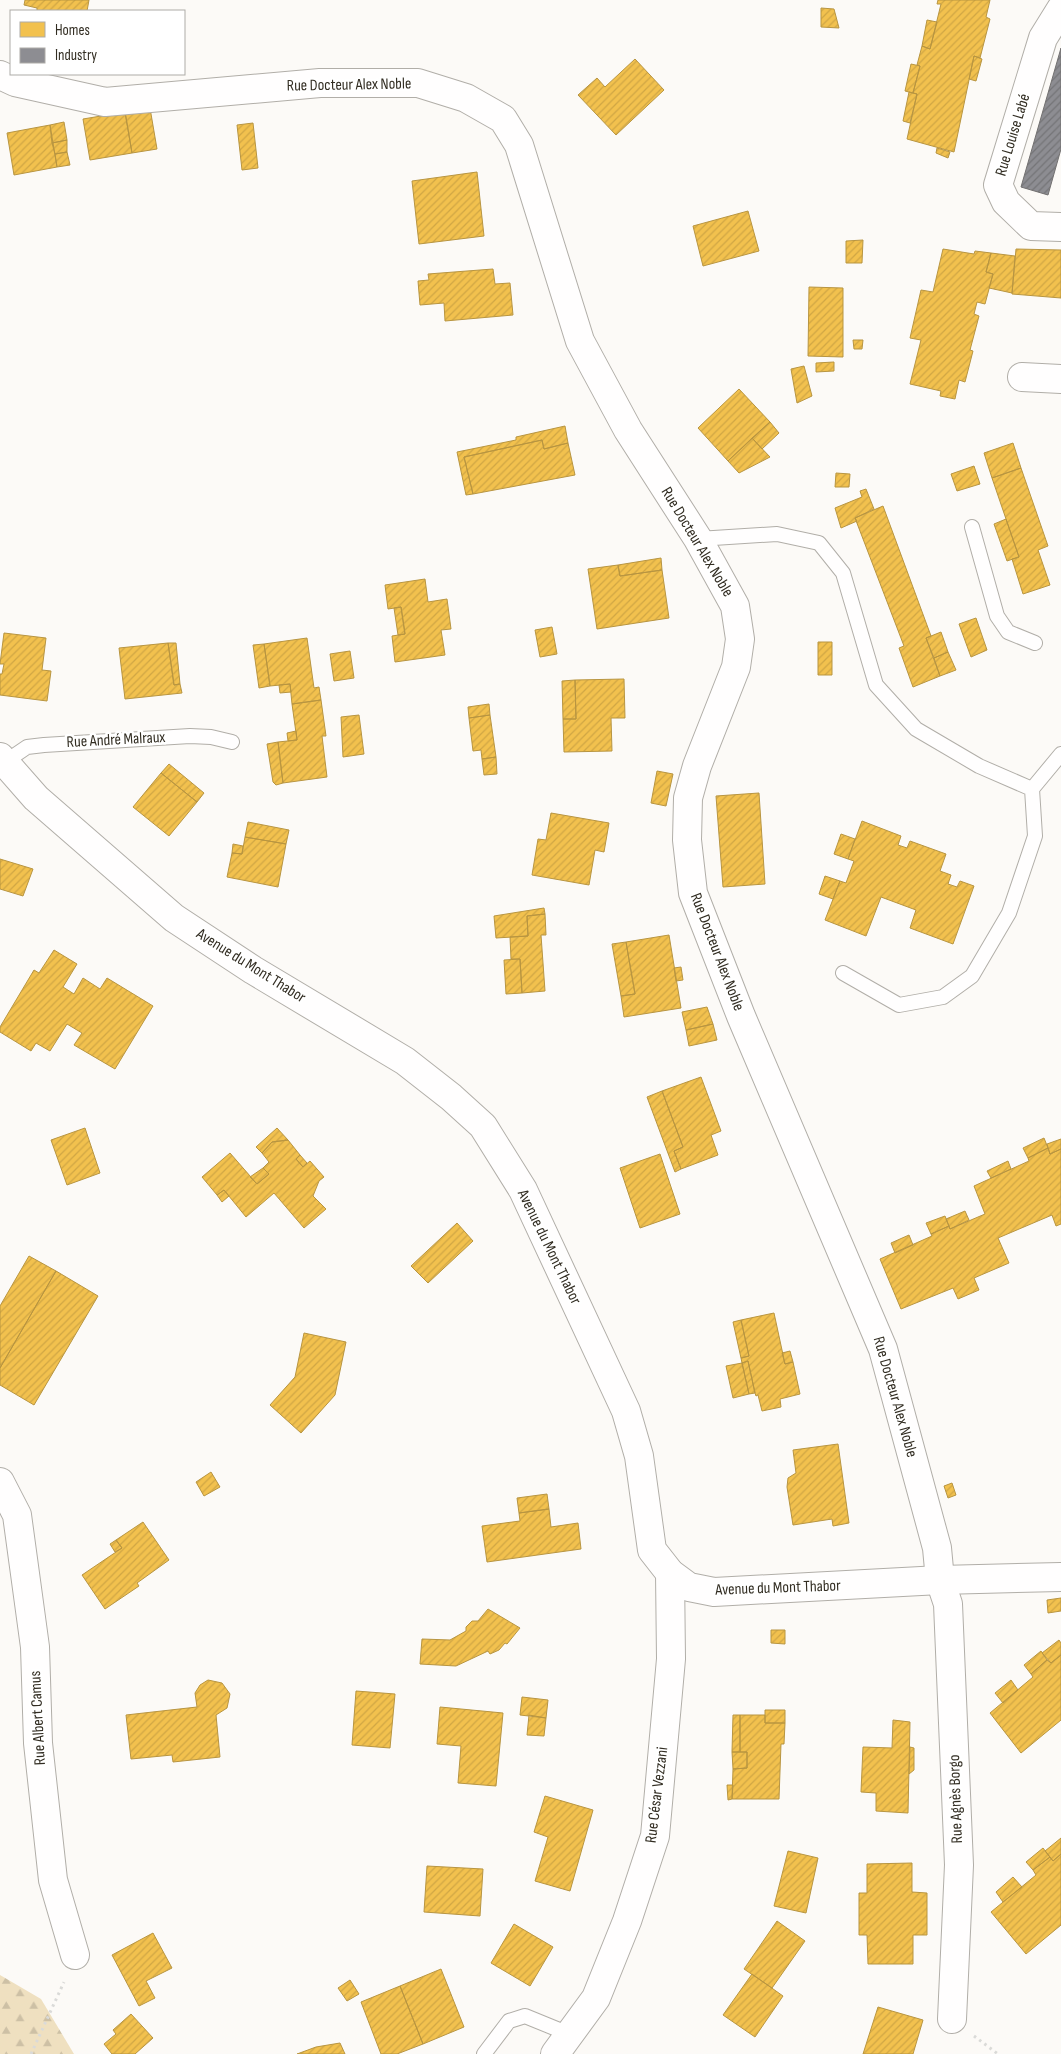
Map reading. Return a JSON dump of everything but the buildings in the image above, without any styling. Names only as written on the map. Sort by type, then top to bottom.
[{"type":"street","name":"Rue Louise Labé","points":[[1061,9],[1043,38],[998,185],[1006,202],[1031,226],[1061,227]]},
{"type":"street","name":"Rue Docteur Alex Noble","points":[[0,76],[16,82],[105,102],[320,83],[418,83],[466,98],[503,119],[519,145],[580,341],[628,430],[698,539],[735,606],[740,639],[736,667],[697,766],[688,798],[687,840],[692,893],[741,1016],[884,1349],[937,1548],[940,1580]]},
{"type":"street","points":[[1022,377],[1061,379]]},
{"type":"street","name":"Avenue du Mont Thabor","points":[[2,759],[36,798],[174,918],[253,970],[405,1061],[451,1097],[483,1126],[523,1190],[626,1411],[639,1456],[652,1550],[670,1573],[689,1587],[714,1592],[940,1580],[1061,1577]]},
{"type":"street","name":"Rue Albert Camus","points":[[0,1482],[17,1515],[35,1647],[38,1743],[53,1880],[75,1955]]},
{"type":"street","name":"Rue César Vezzani","points":[[562,2044],[596,1998],[627,1921],[655,1836],[671,1659],[670,1573]]},
{"type":"street","name":"Rue Agnès Borgo","points":[[940,1580],[948,1614],[959,1865],[952,2019]]},
{"type":"lane","points":[[972,527],[997,616],[1008,632],[1035,643]]},
{"type":"lane","points":[[698,539],[777,534],[820,544],[843,573],[876,685],[916,729],[979,766],[1032,789]]},
{"type":"lane","name":"Rue André Malraux","points":[[2,759],[27,747],[44,745],[190,736],[211,737],[232,742]]},
{"type":"lane","points":[[843,973],[899,1005],[943,997],[972,976],[1009,913],[1035,836],[1032,789],[1061,754]]},
{"type":"lane","points":[[484,2054],[510,2021],[524,2016],[562,2044]]},
{"type":"path","points":[[31,2054],[75,1955]]},
{"type":"green space","points":[[0,1975],[41,1999],[74,2054],[0,2054]]}]
